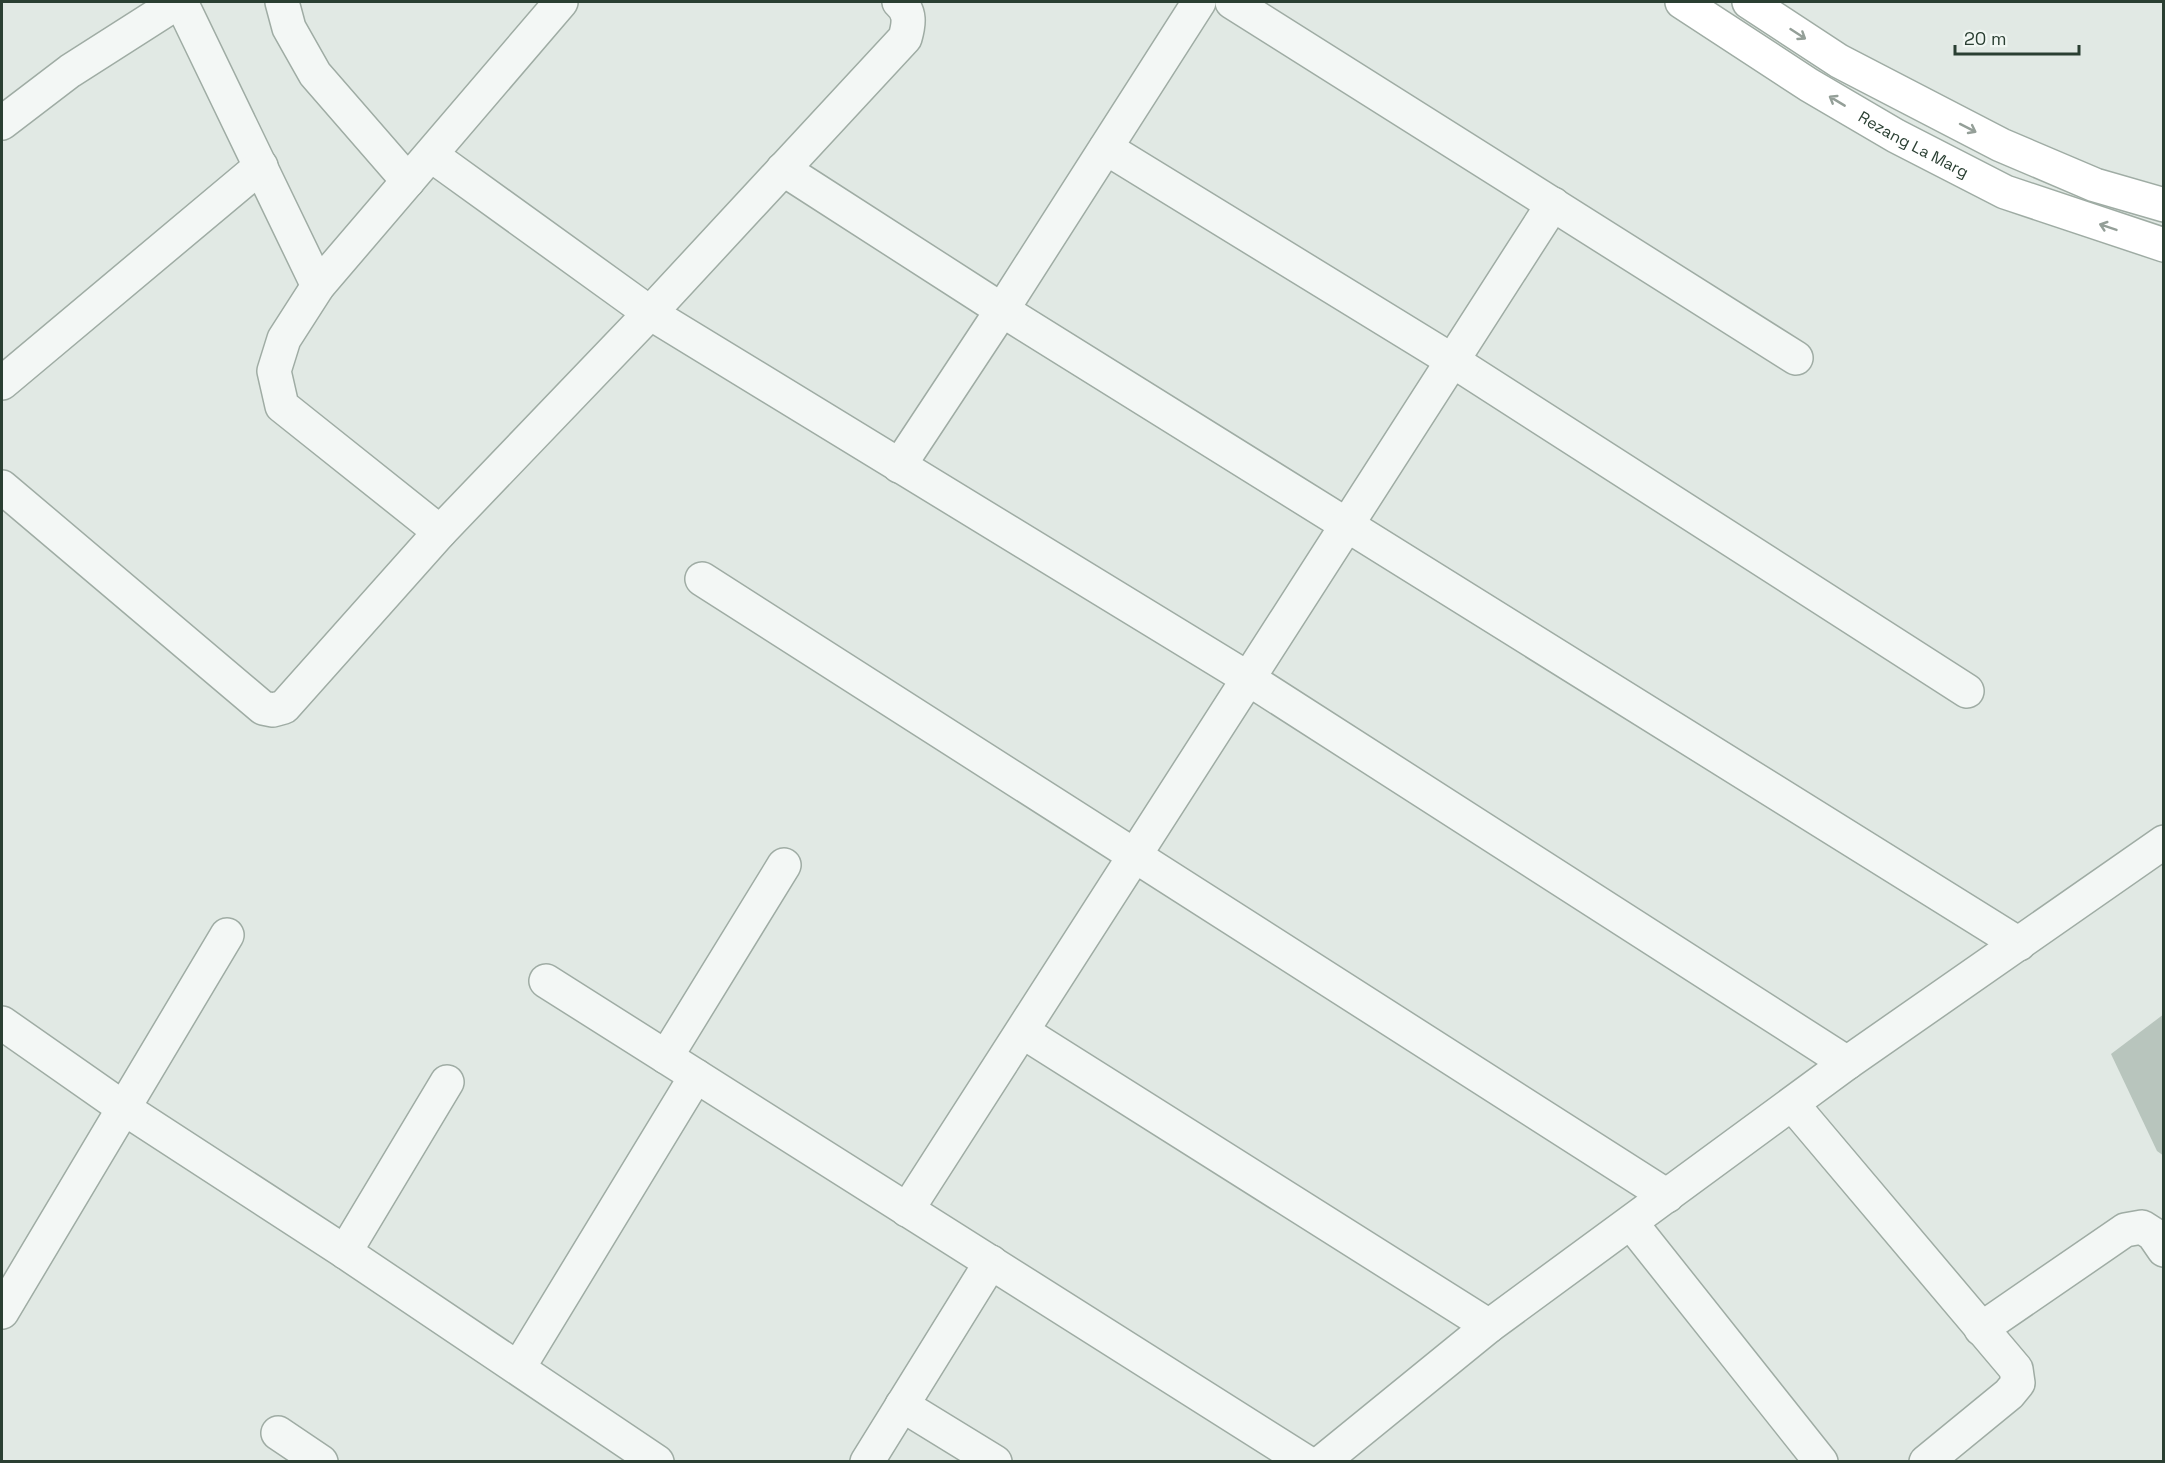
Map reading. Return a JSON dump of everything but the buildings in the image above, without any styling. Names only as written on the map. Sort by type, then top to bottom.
[{"type":"main road","name":"Rezang La Marg","points":[[1682,2],[1809,85],[1896,136],[1986,182],[2006,192],[2163,245]]},
{"type":"main road","points":[[1749,2],[1839,61],[2001,145],[2095,185],[2163,205]]},
{"type":"street","points":[[2,123],[70,71],[179,2],[318,286]]},
{"type":"street","points":[[282,2],[289,28],[315,74],[408,181]]},
{"type":"street","points":[[440,532],[282,406],[274,370],[284,339],[318,286],[561,2]]},
{"type":"street","points":[[2,487],[263,708],[273,710],[284,707],[440,532],[650,313],[905,38],[910,22],[903,5],[899,2]]},
{"type":"street","points":[[899,466],[1002,310],[1198,2]]},
{"type":"street","points":[[1232,2],[1796,358]]},
{"type":"street","points":[[1106,148],[1453,361],[1967,690]]},
{"type":"street","points":[[431,155],[650,313],[1249,679],[1847,1063]]},
{"type":"street","points":[[2,383],[261,166]]},
{"type":"street","points":[[783,169],[1002,310],[2019,944]]},
{"type":"street","points":[[908,1210],[1553,204]]},
{"type":"street","points":[[702,579],[1667,1196]]},
{"type":"street","points":[[1322,1461],[1489,1326],[1847,1063],[2163,842]]},
{"type":"street","points":[[666,1058],[784,865]]},
{"type":"street","points":[[2,1312],[122,1107],[227,935]]},
{"type":"street","points":[[546,981],[1306,1461]]},
{"type":"street","points":[[2,1023],[122,1107],[519,1367],[657,1461]]},
{"type":"street","points":[[1023,1032],[1489,1326]]},
{"type":"street","points":[[519,1367],[696,1076]]},
{"type":"street","points":[[345,1252],[447,1082]]},
{"type":"street","points":[[1792,1104],[2016,1369],[2018,1383],[2009,1394],[1926,1461]]},
{"type":"street","points":[[1631,1223],[1821,1461]]},
{"type":"street","points":[[1982,1329],[2125,1230],[2142,1227],[2153,1234],[2163,1250]]},
{"type":"street","points":[[867,1461],[991,1262]]},
{"type":"street","points":[[902,1405],[995,1461]]},
{"type":"street","points":[[278,1433],[321,1461]]}]
